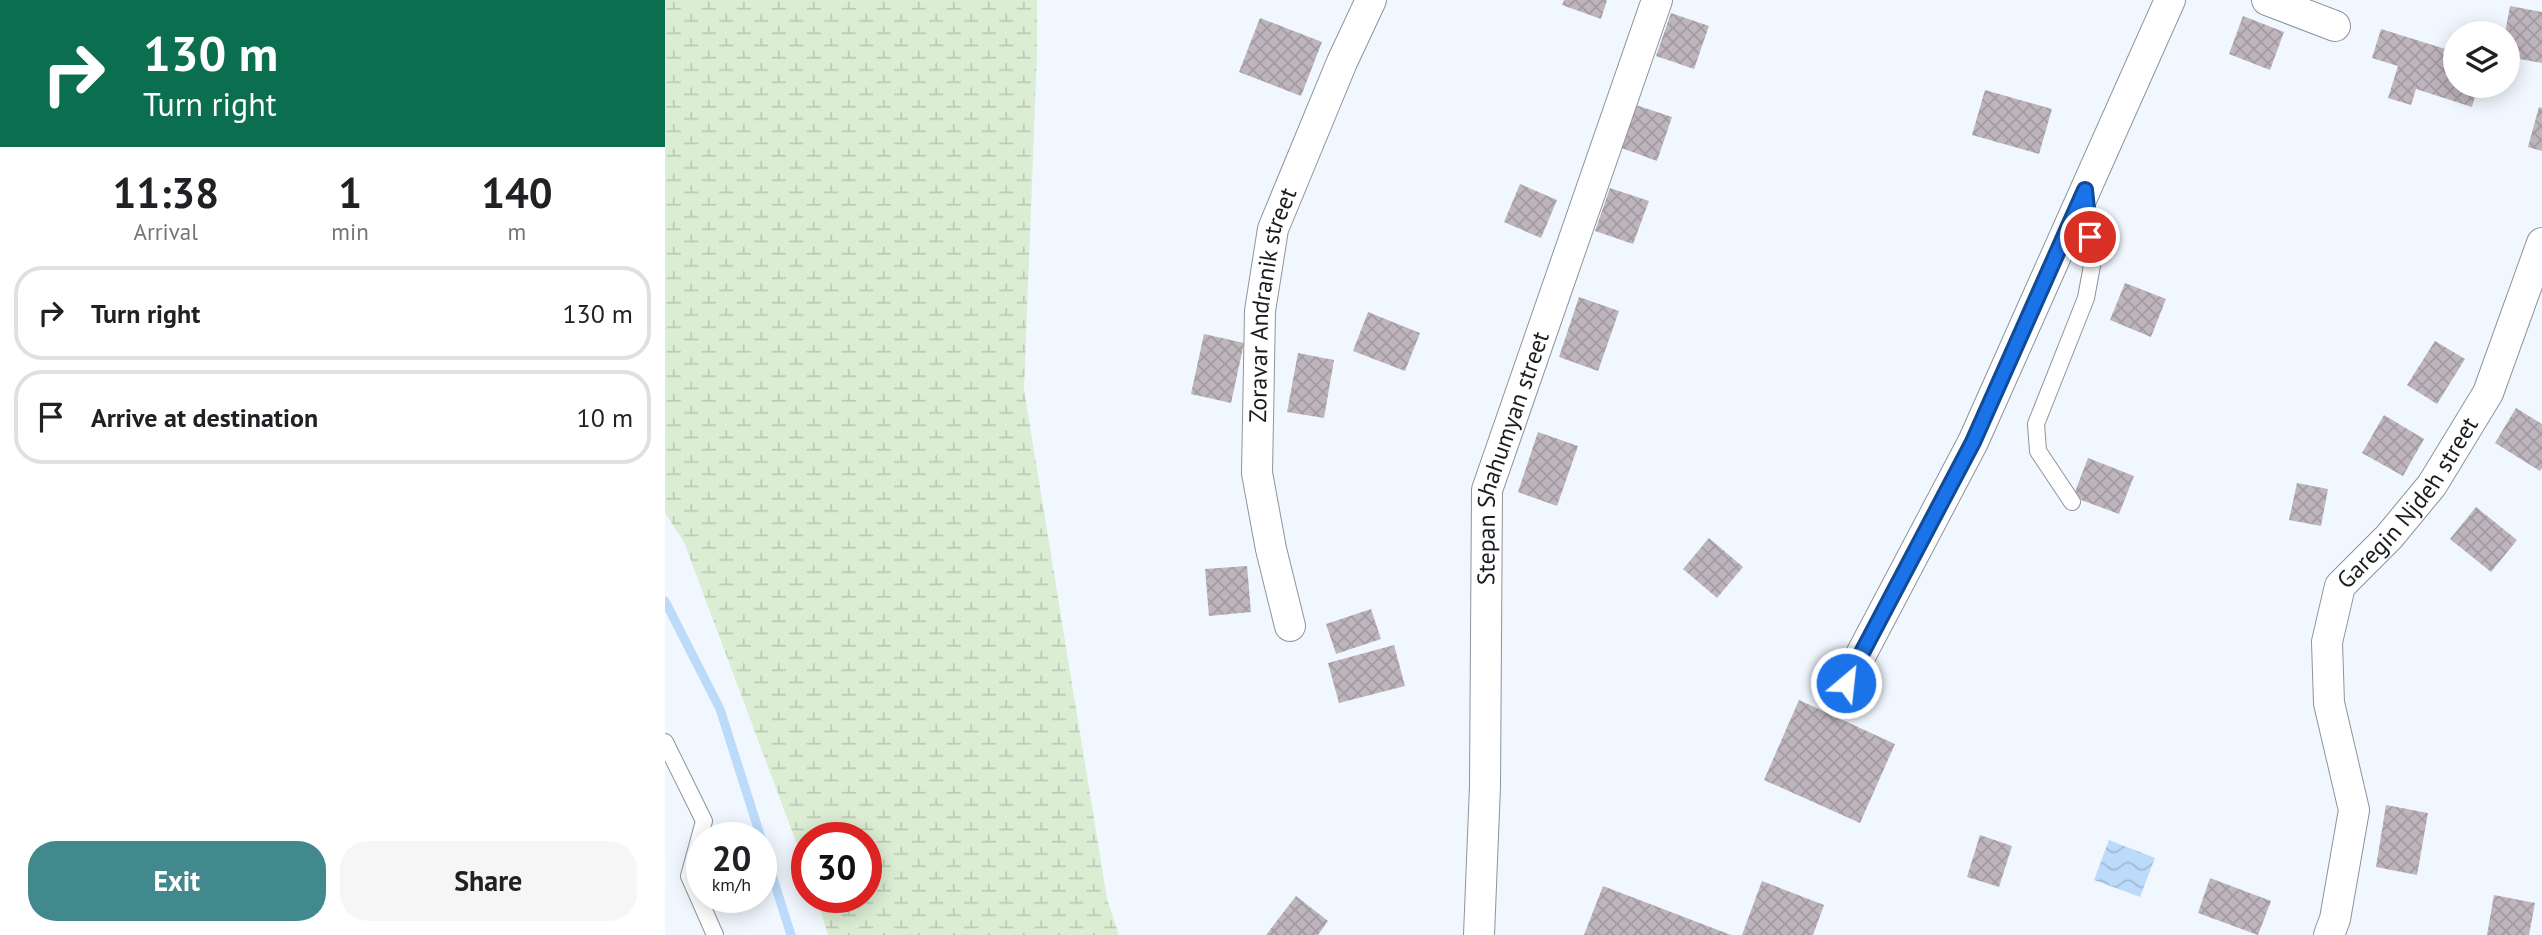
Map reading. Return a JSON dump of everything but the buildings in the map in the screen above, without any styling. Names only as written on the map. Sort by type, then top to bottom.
[{"type":"street","name":"Zoravar Andranik street","points":[[1290,626],[1271,549],[1257,472],[1260,311],[1273,229],[1342,62],[1371,0]]},
{"type":"street","name":"Stepan Shahumyan street","points":[[1479,935],[1485,786],[1487,490],[1657,0]]},
{"type":"street","points":[[1846,683],[1973,442],[2170,0]]},
{"type":"street","points":[[2267,0],[2335,26]]},
{"type":"street","name":"Garegin Njdeh street","points":[[2329,935],[2335,919],[2354,810],[2329,703],[2327,642],[2340,586],[2389,537],[2432,485],[2488,393],[2542,243]]},
{"type":"lane","points":[[2072,502],[2038,451],[2036,424],[2086,298],[2092,260],[2085,190]]},
{"type":"lane","points":[[665,742],[704,821],[689,876],[715,935]]},
{"type":"green space","points":[[665,0],[1037,0],[1024,389],[1107,899],[1119,935],[828,935],[821,913],[882,913],[882,822],[791,822],[791,828],[684,542],[665,513]]},
{"type":"water","points":[[2109,840],[2155,858],[2140,897],[2094,880]]},
{"type":"waterway","points":[[665,601],[720,709],[756,822]]},
{"type":"waterway","points":[[777,891],[791,935]]},
{"type":"route","points":[[1846,683],[1973,442],[2085,190],[2090,237]]}]
